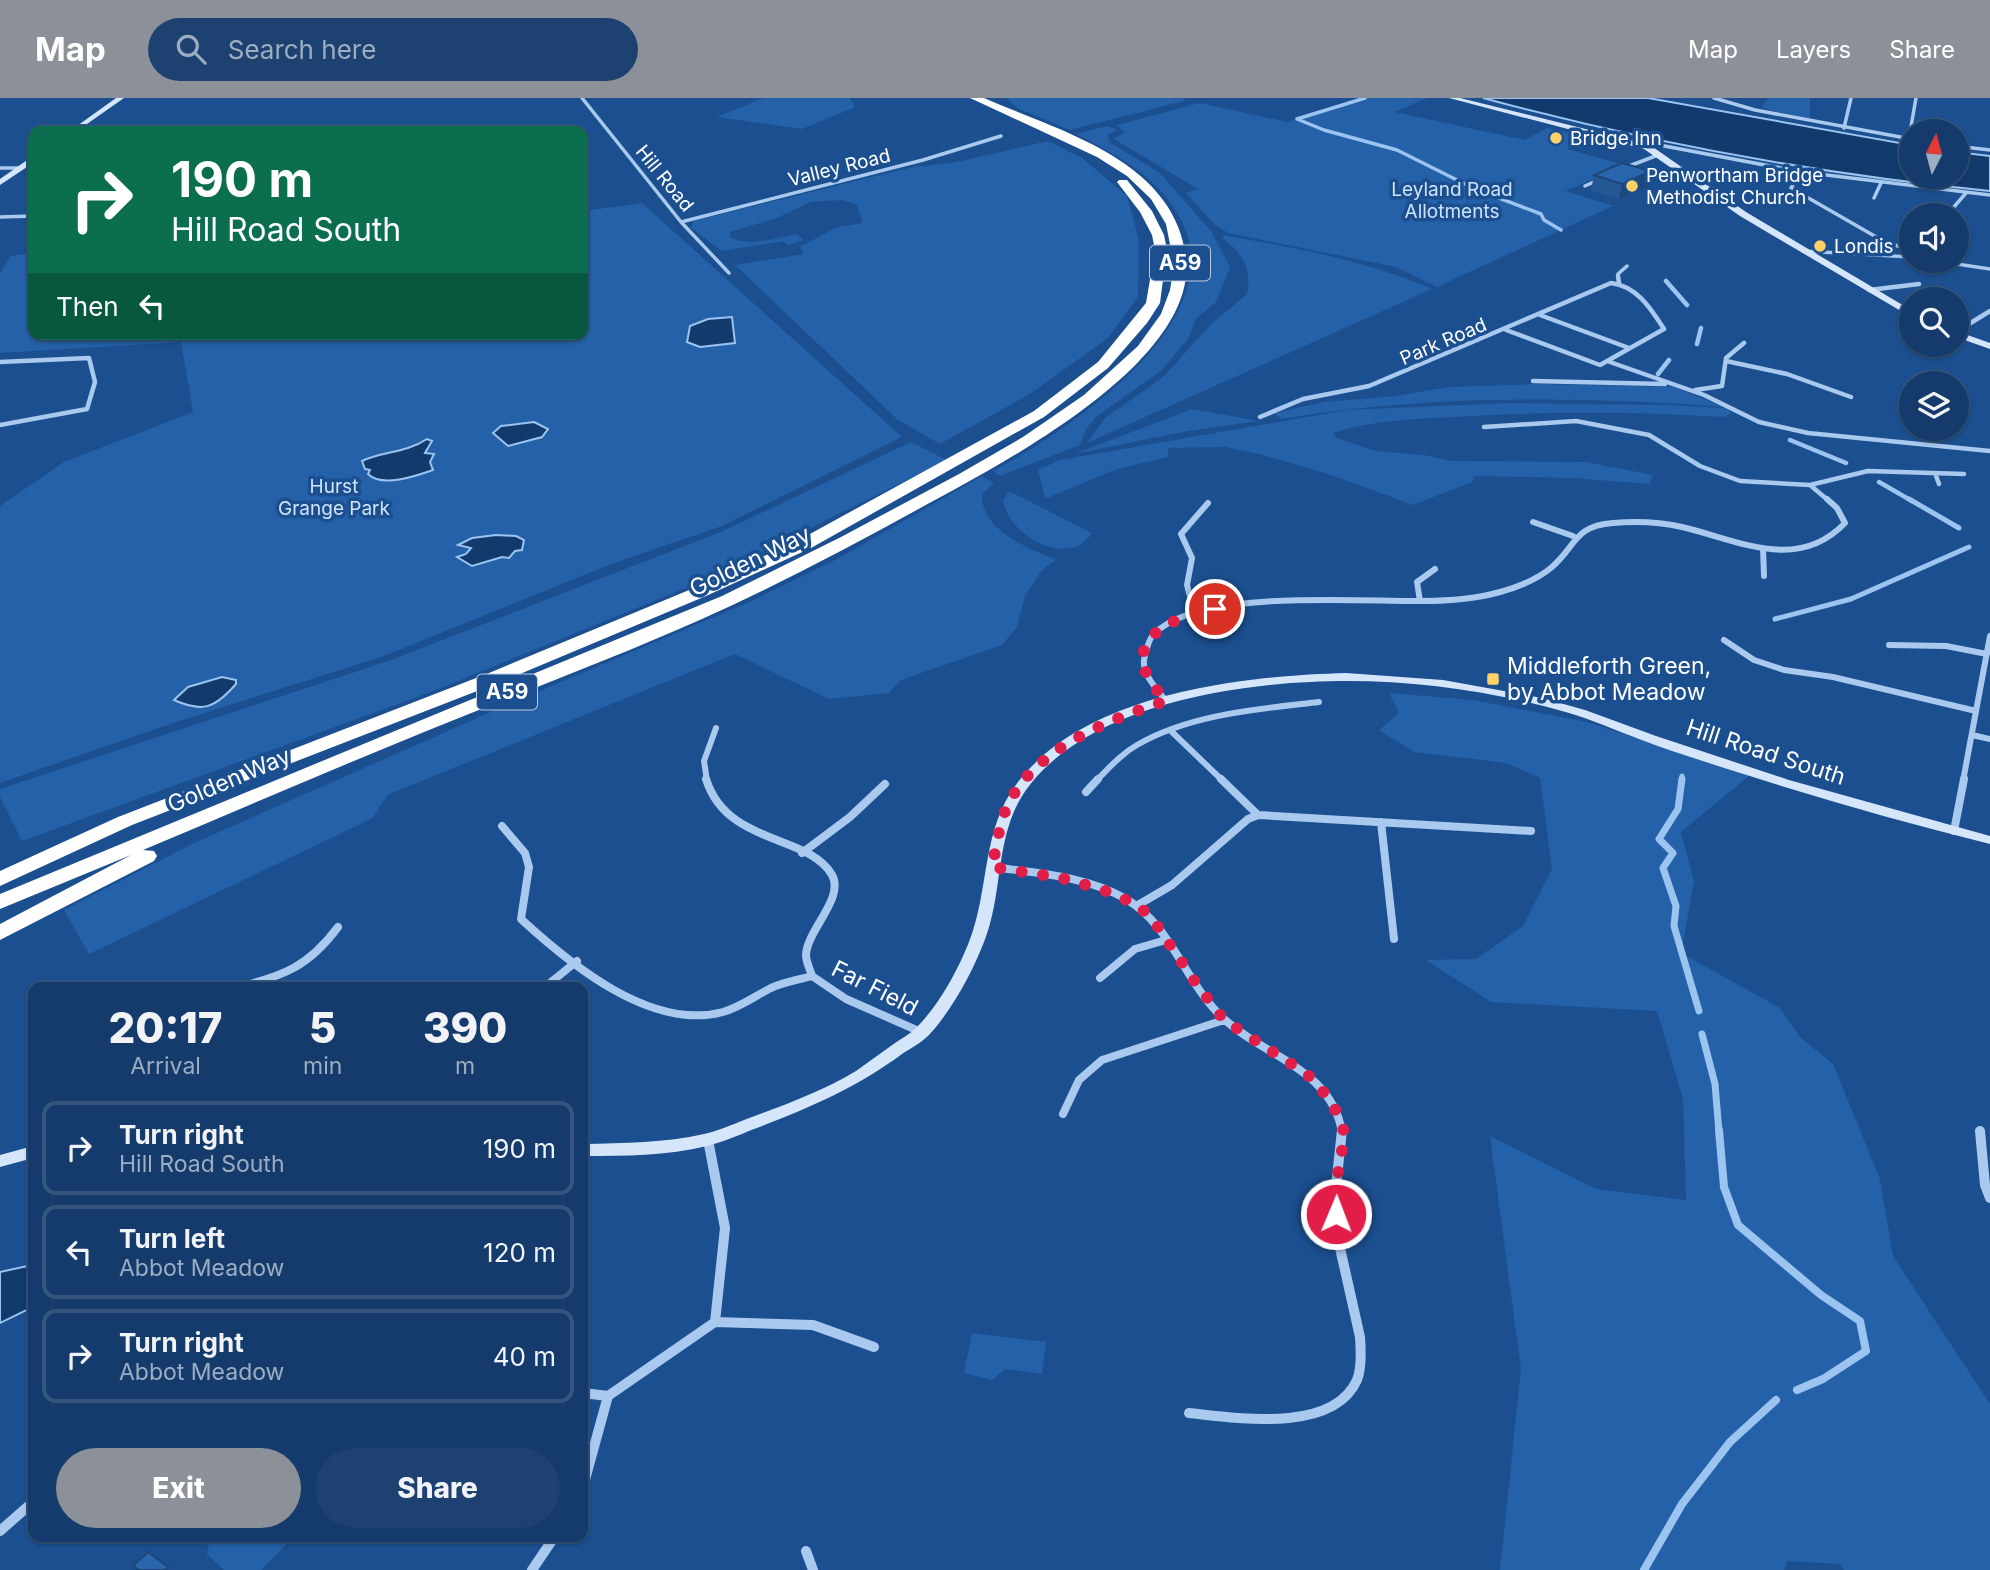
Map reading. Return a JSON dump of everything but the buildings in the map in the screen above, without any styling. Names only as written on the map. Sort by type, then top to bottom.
[{"type":"highway","name":"Golden Way","points":[[0,902],[698,614],[848,541],[1003,456],[1095,393],[1129,363],[1167,317],[1180,275],[1180,254],[1169,218],[1153,195],[1121,167],[1089,146],[972,101]]},
{"type":"highway","name":"Golden Way","points":[[0,879],[125,821],[496,677],[700,592],[805,544],[1039,414],[1103,365],[1142,320],[1153,303],[1161,250],[1158,235],[1146,211],[1108,168],[1075,148],[972,101]]},
{"type":"highway","points":[[0,933],[124,866],[384,742]]},
{"type":"highway","points":[[0,864],[125,821]]},
{"type":"street","points":[[80,126],[121,98]]},
{"type":"street","name":"Hill Road","points":[[582,98],[681,222],[729,273]]},
{"type":"street","points":[[1452,98],[1647,147],[1706,190],[1899,307]]},
{"type":"street","points":[[1714,98],[1806,120],[1899,137]]},
{"type":"street","points":[[1844,128],[1851,98]]},
{"type":"street","points":[[1913,119],[1916,98]]},
{"type":"street","name":"Valley Road","points":[[681,222],[923,160],[1001,136]]},
{"type":"street","points":[[1647,147],[1659,145],[1802,172],[1990,195]]},
{"type":"street","points":[[1969,148],[1990,150]]},
{"type":"street","points":[[1615,172],[1658,155]]},
{"type":"street","points":[[0,183],[28,163]]},
{"type":"street","points":[[0,168],[21,168]]},
{"type":"street","points":[[1802,172],[1791,188],[1885,242],[1899,246]]},
{"type":"street","points":[[1585,186],[1605,176]]},
{"type":"street","points":[[1874,198],[1881,183]]},
{"type":"street","points":[[1957,203],[1966,193]]},
{"type":"street","points":[[0,217],[28,216]]},
{"type":"street","points":[[1804,251],[1899,256]]},
{"type":"street","points":[[1619,283],[1618,274],[1627,266]]},
{"type":"street","points":[[1969,266],[1990,269]]},
{"type":"street","points":[[1506,330],[1611,283],[1619,283],[1632,289],[1664,329],[1607,361]]},
{"type":"street","points":[[1869,290],[1919,284]]},
{"type":"street","points":[[1969,325],[1990,311]]},
{"type":"street","points":[[1540,315],[1629,348]]},
{"type":"street","name":"Park Road","points":[[1260,416],[1303,399],[1369,386],[1506,330],[1600,365],[1607,361],[1691,390],[1759,422],[1808,433],[1990,451]]},
{"type":"street","points":[[1969,338],[1990,346]]},
{"type":"street","points":[[1691,390],[1722,386],[1728,355],[1744,343]]},
{"type":"street","points":[[0,362],[89,358],[95,382],[87,409],[0,425]]},
{"type":"street","points":[[1726,360],[1787,374],[1851,397]]},
{"type":"street","name":"Park Road","points":[[1533,381],[1673,385]]},
{"type":"street","points":[[1484,427],[1576,421],[1649,435],[1700,466],[1740,481],[1777,485],[1810,485],[1875,468],[1964,474]]},
{"type":"street","points":[[1935,473],[1939,484]]},
{"type":"street","points":[[1166,701],[1148,678],[1143,658],[1146,645],[1162,627],[1194,612],[1293,599],[1420,601],[1510,589],[1553,567],[1573,536],[1600,525],[1643,521],[1763,548],[1802,548],[1827,540],[1845,523],[1837,508],[1810,485]]},
{"type":"street","points":[[1194,612],[1185,592],[1186,575],[1192,558],[1181,534],[1208,503]]},
{"type":"street","points":[[1533,522],[1573,536]]},
{"type":"street","points":[[1763,548],[1764,576]]},
{"type":"street","points":[[1420,601],[1417,582],[1435,569]]},
{"type":"street","points":[[1954,831],[1990,636]]},
{"type":"street","points":[[1724,640],[1755,660],[1784,670],[1898,692],[1976,711]]},
{"type":"street","points":[[1889,645],[1946,646],[1987,654]]},
{"type":"street","name":"Hill Road South","points":[[588,1150],[640,1148],[708,1140],[818,1099],[877,1066],[921,1032],[959,978],[980,933],[992,867],[1007,808],[1024,783],[1074,738],[1101,723],[1166,701],[1227,687],[1315,677],[1378,678],[1482,690],[1573,710],[1662,743],[1857,806],[1990,840]]},
{"type":"street","points":[[1086,792],[1117,760],[1138,744],[1171,732],[1261,708],[1319,702]]},
{"type":"street","name":"Far Field","points":[[716,728],[704,753],[703,770],[717,804],[739,824],[827,867],[834,880],[834,894],[808,941],[806,958],[812,976],[846,999],[921,1032]]},
{"type":"street","points":[[1171,732],[1258,815]]},
{"type":"street","points":[[1972,734],[1990,739]]},
{"type":"street","points":[[802,853],[850,817],[885,784]]},
{"type":"street","points":[[1138,905],[1172,885],[1248,819],[1258,815],[1531,831]]},
{"type":"street","points":[[1381,822],[1394,939]]},
{"type":"street","name":"Far Field","points":[[502,826],[525,853],[529,867],[521,919],[536,934],[637,1003],[673,1014],[699,1016],[720,1013],[750,1001],[780,984],[812,976]]},
{"type":"street","points":[[992,867],[1062,878],[1103,890],[1138,905],[1154,921],[1224,1020],[1308,1075],[1332,1102],[1345,1134],[1334,1195],[1339,1241],[1361,1352],[1359,1382],[1341,1403],[1306,1416],[1261,1419],[1189,1413]]},
{"type":"street","points":[[257,982],[284,975],[316,957],[338,927]]},
{"type":"street","points":[[1100,978],[1135,949],[1166,940]]},
{"type":"street","points":[[551,982],[577,961]]},
{"type":"street","points":[[1063,1114],[1079,1080],[1102,1060],[1224,1020]]},
{"type":"street","points":[[1979,1130],[1984,1185],[1990,1198]]},
{"type":"street","points":[[708,1140],[725,1228],[715,1322]]},
{"type":"street","points":[[0,1161],[28,1153]]},
{"type":"street","points":[[588,1469],[608,1396],[715,1322],[813,1325],[874,1347]]},
{"type":"street","points":[[588,1394],[608,1396]]},
{"type":"street","points":[[0,1531],[28,1506]]},
{"type":"street","points":[[532,1570],[551,1542]]},
{"type":"street","points":[[806,1551],[813,1570]]},
{"type":"green space","points":[[763,98],[850,98],[855,107],[802,129],[717,117]]},
{"type":"green space","points":[[1006,98],[1185,98],[1184,101],[1070,130],[1017,108]]},
{"type":"green space","name":"Leyland Road Allotments","points":[[1362,98],[1427,98],[1395,112],[1525,140],[1547,128],[1587,137],[1567,149],[1625,165],[1566,191],[1613,206],[1437,287],[1396,267],[1228,233],[1213,223],[1186,193],[1198,189],[1114,139],[1125,132],[1117,125],[1200,103],[1287,122]]},
{"type":"green space","points":[[1769,98],[1810,98],[1810,119],[1765,109],[1762,106]]},
{"type":"green space","points":[[1108,126],[1118,130],[1108,135],[1109,142],[1160,173],[1211,231],[1230,267],[1216,302],[1196,319],[1188,339],[1161,371],[1097,416],[1086,429],[1080,445],[1000,476],[993,471],[1062,429],[1100,400],[1136,367],[1166,332],[1185,294],[1191,255],[1179,216],[1170,202],[1134,168],[1076,134]]},
{"type":"green space","points":[[1048,141],[1082,158],[1127,196],[1139,240],[1138,297],[1108,338],[1030,394],[940,444],[898,420],[735,265],[803,254],[800,247],[837,227],[863,223],[857,205],[843,200],[810,202],[777,218],[730,232],[730,237],[746,242],[797,234],[804,240],[788,245],[784,241],[722,251],[691,228],[693,221],[913,167],[952,163]]},
{"type":"green space","name":"Hurst Grange Park","points":[[642,203],[902,437],[722,526],[614,563],[384,656],[173,723],[0,783],[0,506],[64,462],[193,412],[181,342],[0,353],[0,274],[10,256],[28,254],[28,340],[588,340],[588,210]]},
{"type":"green space","points":[[1224,235],[1355,263],[1432,289],[1087,443],[1105,418],[1163,377],[1210,325],[1247,294],[1247,269],[1240,255],[1222,238]]},
{"type":"green space","points":[[1538,384],[1674,387],[1723,407],[1613,401],[1502,400],[1391,405],[1281,419],[1274,413],[1324,402],[1396,396],[1448,387]]},
{"type":"green space","points":[[1508,403],[1666,405],[1725,408],[1731,413],[1725,417],[1590,413],[1489,415],[1394,421],[1333,433],[1337,438],[1375,451],[1424,455],[1451,461],[1586,462],[1653,475],[1649,484],[1573,478],[1475,476],[1472,482],[1413,505],[1331,475],[1225,447],[1168,448],[1168,457],[1117,469],[1045,499],[1038,470],[1060,460],[1347,410]]},
{"type":"green space","points":[[1192,409],[1259,421],[1188,431],[1074,454]]},
{"type":"green space","points":[[911,442],[947,460],[708,579],[431,692],[22,841],[0,797],[0,789],[391,660],[723,531]]},
{"type":"green space","points":[[982,476],[994,483],[982,494],[989,518],[1020,544],[1056,560],[1042,570],[1025,596],[1017,627],[1002,645],[901,680],[889,693],[829,699],[735,654],[387,795],[373,818],[89,954],[64,910],[194,843],[518,700],[747,603],[837,559]]},
{"type":"green space","points":[[1009,491],[1092,533],[1080,545],[1068,548],[1044,545],[1032,539],[1012,522],[1006,511],[1003,500]]},
{"type":"green space","points":[[1389,693],[1473,700],[1587,722],[1750,775],[1681,832],[1694,882],[1681,953],[1780,1008],[1800,1037],[1833,1064],[1880,1179],[1893,1256],[1990,1404],[1990,1570],[1844,1570],[1840,1564],[1788,1561],[1784,1570],[1500,1570],[1521,1369],[1490,1136],[1596,1189],[1686,1200],[1683,1099],[1657,1011],[1491,1002],[1426,960],[1476,959],[1523,926],[1552,869],[1540,778],[1506,763],[1414,752],[1379,730],[1399,713]]},
{"type":"green space","points":[[972,1333],[1046,1342],[1042,1374],[1005,1369],[992,1380],[964,1373]]},
{"type":"green space","points":[[209,1542],[288,1542],[261,1570],[224,1570],[207,1554]]},
{"type":"shaded area","points":[[1483,98],[1648,98],[1899,143],[1899,181],[1671,143]]},
{"type":"shaded area","points":[[1969,153],[1990,156],[1990,191],[1969,189]]},
{"type":"shaded area","points":[[732,317],[735,343],[700,347],[687,342],[690,326],[708,319]]},
{"type":"shaded area","points":[[534,422],[548,429],[542,437],[508,446],[493,433],[501,426]]},
{"type":"shaded area","points":[[427,439],[432,441],[425,453],[434,454],[430,462],[433,470],[409,478],[382,480],[374,478],[368,474],[370,470],[365,469],[362,461],[411,447]]},
{"type":"shaded area","points":[[516,536],[524,540],[522,550],[515,551],[509,558],[502,557],[472,566],[457,557],[466,554],[471,548],[458,545],[472,538]]},
{"type":"shaded area","points":[[222,677],[236,680],[236,684],[215,703],[201,707],[174,700],[188,687]]},
{"type":"shaded area","points":[[28,1266],[28,1309],[0,1323],[0,1272]]},
{"type":"waterway","points":[[1365,98],[1297,119],[1324,130],[1397,150],[1473,188],[1541,214],[1544,220],[1561,230]]},
{"type":"waterway","points":[[1666,281],[1687,305]]},
{"type":"waterway","points":[[1697,344],[1701,328]]},
{"type":"waterway","points":[[1658,374],[1669,360]]},
{"type":"waterway","points":[[1790,440],[1846,463]]},
{"type":"waterway","points":[[1879,482],[1912,501]]},
{"type":"waterway","points":[[1909,499],[1959,528]]},
{"type":"waterway","points":[[1775,619],[1851,599],[1969,547]]},
{"type":"waterway","points":[[1682,779],[1678,809],[1659,839],[1673,853],[1663,868],[1676,906],[1674,926],[1699,1011]]},
{"type":"waterway","points":[[1702,1034],[1715,1084],[1719,1132]]},
{"type":"waterway","points":[[1719,1130],[1724,1187],[1738,1225],[1821,1295],[1860,1321],[1866,1351],[1823,1379],[1797,1390]]},
{"type":"waterway","points":[[1644,1570],[1682,1504],[1730,1442],[1776,1400]]},
{"type":"place","name":"Bridge Inn","points":[[1556,138]]},
{"type":"place","name":"Penwortham Bridge Methodist Church","points":[[1632,186]]},
{"type":"place","name":"Londis","points":[[1820,246]]},
{"type":"place","name":"Middleforth Green, by Abbot Meadow","points":[[1493,679]]},
{"type":"route","points":[[1215,609],[1194,612],[1162,627],[1152,635],[1146,645],[1143,658],[1148,678],[1166,701],[1101,723],[1074,738],[1024,783],[1004,815],[992,867],[1062,878],[1103,890],[1138,905],[1154,921],[1224,1020],[1308,1075],[1332,1102],[1345,1134],[1334,1195],[1336,1214]]}]
